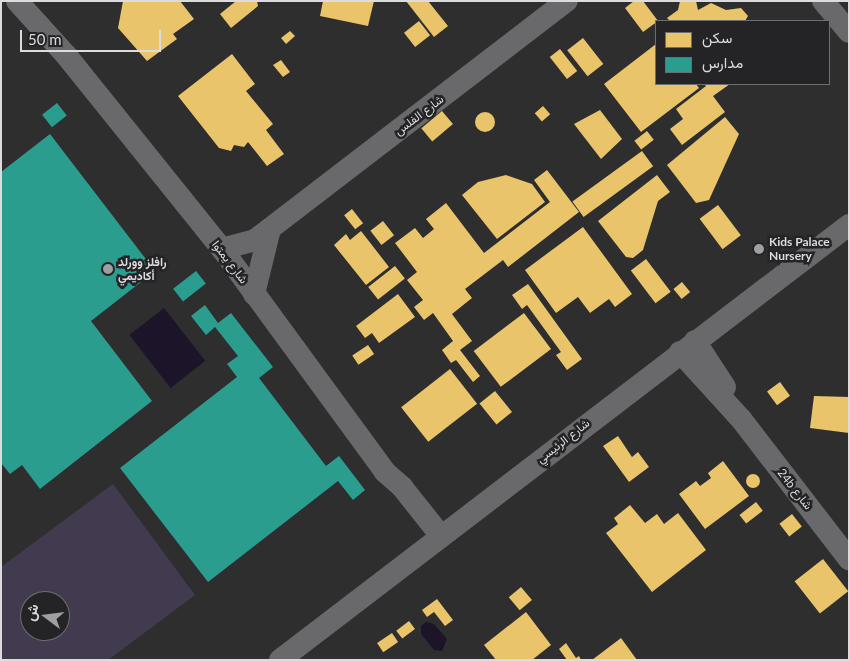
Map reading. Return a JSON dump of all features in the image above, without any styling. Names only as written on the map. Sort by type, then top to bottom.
[{"type":"street","name":"شارع يمتوا","points":[[17,1],[66,55],[222,250],[434,540]]},
{"type":"street","name":"شارع يمتوا","points":[[36,1],[66,55]]},
{"type":"street","name":"شارع الفلس","points":[[222,250],[250,243],[270,229],[568,1]]},
{"type":"street","points":[[823,1],[849,32]]},
{"type":"street","name":"شارع الرئيسي","points":[[280,660],[434,540],[849,225]]},
{"type":"street","points":[[254,294],[270,229]]},
{"type":"street","name":"24b شارع","points":[[687,347],[849,559]]},
{"type":"shaded area","points":[[164,308],[205,361],[171,388],[129,335]]},
{"type":"shaded area","points":[[113,484],[195,595],[108,660],[1,660],[1,567]]},
{"type":"shaded area","points":[[426,622],[434,624],[447,639],[442,651],[434,650],[421,634],[421,626]]},
{"type":"building: سكن","points":[[123,1],[180,1],[194,19],[173,34],[177,39],[147,61],[118,28]]},
{"type":"building: سكن","points":[[236,1],[257,1],[258,6],[231,28],[220,14]]},
{"type":"building: سكن","points":[[323,1],[374,1],[368,26],[320,16]]},
{"type":"building: سكن","points":[[406,1],[428,1],[448,26],[434,37]]},
{"type":"building: سكن","points":[[634,1],[643,1],[657,20],[643,32],[625,8]]},
{"type":"building: سكن","points":[[680,1],[696,1],[698,10],[711,3],[726,10],[741,8],[748,16],[746,20],[669,20],[667,18],[678,10]]},
{"type":"building: سكن","points":[[419,21],[430,35],[415,47],[404,33]]},
{"type":"building: سكن","points":[[290,31],[295,36],[286,44],[281,38]]},
{"type":"building: سكن","points":[[583,38],[603,64],[588,76],[567,50]]},
{"type":"building: سكن","points":[[655,45],[655,85],[697,85],[699,88],[641,132],[604,84]]},
{"type":"building: سكن","points":[[560,49],[577,71],[567,79],[550,57]]},
{"type":"building: سكن","points":[[232,54],[255,84],[246,91],[273,124],[266,130],[284,154],[267,166],[248,142],[244,147],[234,145],[231,151],[219,148],[178,96]]},
{"type":"building: سكن","points":[[281,60],[290,72],[283,77],[273,65]]},
{"type":"building: سكن","points":[[729,85],[713,96],[725,112],[682,145],[670,129],[683,119],[676,109],[706,86]]},
{"type":"building: سكن","points":[[543,106],[550,114],[542,122],[535,113]]},
{"type":"building: سكن","points":[[600,110],[622,139],[601,159],[574,124]]},
{"type":"building: سكن","points":[[442,111],[453,124],[432,141],[421,128]]},
{"type":"building: سكن","points":[[485,112],[492,115],[495,122],[492,129],[485,132],[478,129],[475,122],[478,115]]},
{"type":"building: سكن","points":[[725,117],[739,134],[709,200],[696,203],[667,165]]},
{"type":"building: سكن","points":[[647,131],[654,140],[641,150],[634,141]]},
{"type":"building: سكن","points":[[642,151],[653,166],[584,217],[572,202]]},
{"type":"building: سكن","points":[[547,170],[579,212],[508,267],[503,260],[465,289],[472,298],[452,314],[472,341],[460,350],[480,376],[473,382],[456,360],[451,363],[442,350],[453,341],[433,313],[424,320],[414,307],[423,300],[407,280],[417,272],[395,243],[415,228],[423,238],[434,229],[426,219],[446,203],[484,253],[550,202],[534,180]]},
{"type":"building: سكن","points":[[506,175],[532,184],[545,202],[497,239],[462,195],[478,182]]},
{"type":"building: سكن","points":[[657,175],[670,192],[658,201],[643,250],[633,258],[626,257],[598,221]]},
{"type":"building: سكن","points":[[718,205],[741,235],[723,249],[700,219]]},
{"type":"building: سكن","points":[[352,209],[363,223],[355,229],[344,215]]},
{"type":"building: سكن","points":[[383,221],[394,235],[381,245],[370,231]]},
{"type":"building: سكن","points":[[583,227],[632,294],[615,307],[609,299],[590,313],[578,297],[556,313],[525,270]]},
{"type":"building: سكن","points":[[361,231],[389,267],[366,285],[334,245],[346,234],[350,240]]},
{"type":"building: سكن","points":[[646,259],[671,292],[656,303],[631,270]]},
{"type":"building: سكن","points":[[395,266],[405,279],[378,300],[368,287]]},
{"type":"building: سكن","points":[[682,282],[690,292],[682,299],[673,289]]},
{"type":"building: سكن","points":[[528,284],[582,359],[567,370],[556,355],[561,352],[527,305],[522,309],[512,295]]},
{"type":"building: سكن","points":[[398,294],[415,317],[379,343],[372,333],[365,338],[356,326]]},
{"type":"building: سكن","points":[[524,313],[551,349],[501,387],[474,351]]},
{"type":"building: سكن","points":[[368,345],[374,354],[358,365],[352,356]]},
{"type":"building: سكن","points":[[450,369],[477,404],[428,442],[401,407]]},
{"type":"building: سكن","points":[[780,382],[790,396],[777,405],[767,391]]},
{"type":"building: سكن","points":[[495,391],[512,412],[496,425],[479,404]]},
{"type":"building: سكن","points":[[814,396],[849,397],[849,433],[810,428]]},
{"type":"building: سكن","points":[[618,436],[632,457],[638,452],[649,467],[629,482],[603,446]]},
{"type":"building: سكن","points":[[723,461],[749,496],[705,529],[679,494],[696,481],[700,486],[711,478],[708,473]]},
{"type":"building: سكن","points":[[750,474],[756,474],[760,481],[756,488],[750,488],[746,484],[746,478]]},
{"type":"building: سكن","points":[[756,502],[763,511],[746,524],[739,515]]},
{"type":"building: سكن","points":[[630,505],[645,523],[657,514],[664,524],[678,513],[706,550],[652,592],[606,533],[618,524],[614,518]]},
{"type":"building: سكن","points":[[792,514],[802,527],[789,536],[779,524]]},
{"type":"building: سكن","points":[[823,559],[848,591],[820,613],[795,581]]},
{"type":"building: سكن","points":[[521,587],[532,600],[520,610],[509,597]]},
{"type":"building: سكن","points":[[437,599],[453,620],[445,626],[434,612],[427,617],[422,610]]},
{"type":"building: سكن","points":[[526,612],[551,645],[532,660],[496,660],[484,645]]},
{"type":"building: سكن","points":[[409,621],[415,629],[402,639],[396,631]]},
{"type":"building: سكن","points":[[392,633],[398,642],[383,652],[377,643]]},
{"type":"building: سكن","points":[[621,638],[637,660],[592,660]]},
{"type":"building: سكن","points":[[566,643],[576,658],[579,656],[581,660],[567,660],[559,649]]},
{"type":"building: مدارس","points":[[57,103],[67,116],[52,127],[42,115]]},
{"type":"building: مدارس","points":[[50,134],[155,271],[91,321],[152,401],[40,489],[22,465],[10,474],[1,463],[1,172]]},
{"type":"building: مدارس","points":[[196,271],[206,284],[183,301],[173,289]]},
{"type":"building: مدارس","points":[[205,305],[218,323],[231,313],[273,367],[259,378],[326,466],[339,456],[365,490],[353,500],[338,481],[208,582],[120,468],[237,377],[227,364],[238,356],[215,327],[206,335],[191,316]]},
{"type":"place","name":"Kids Palace Nursery","points":[[759,249]]},
{"type":"place","name":"رافلز وورلد أكاديمي","points":[[108,269]]}]
